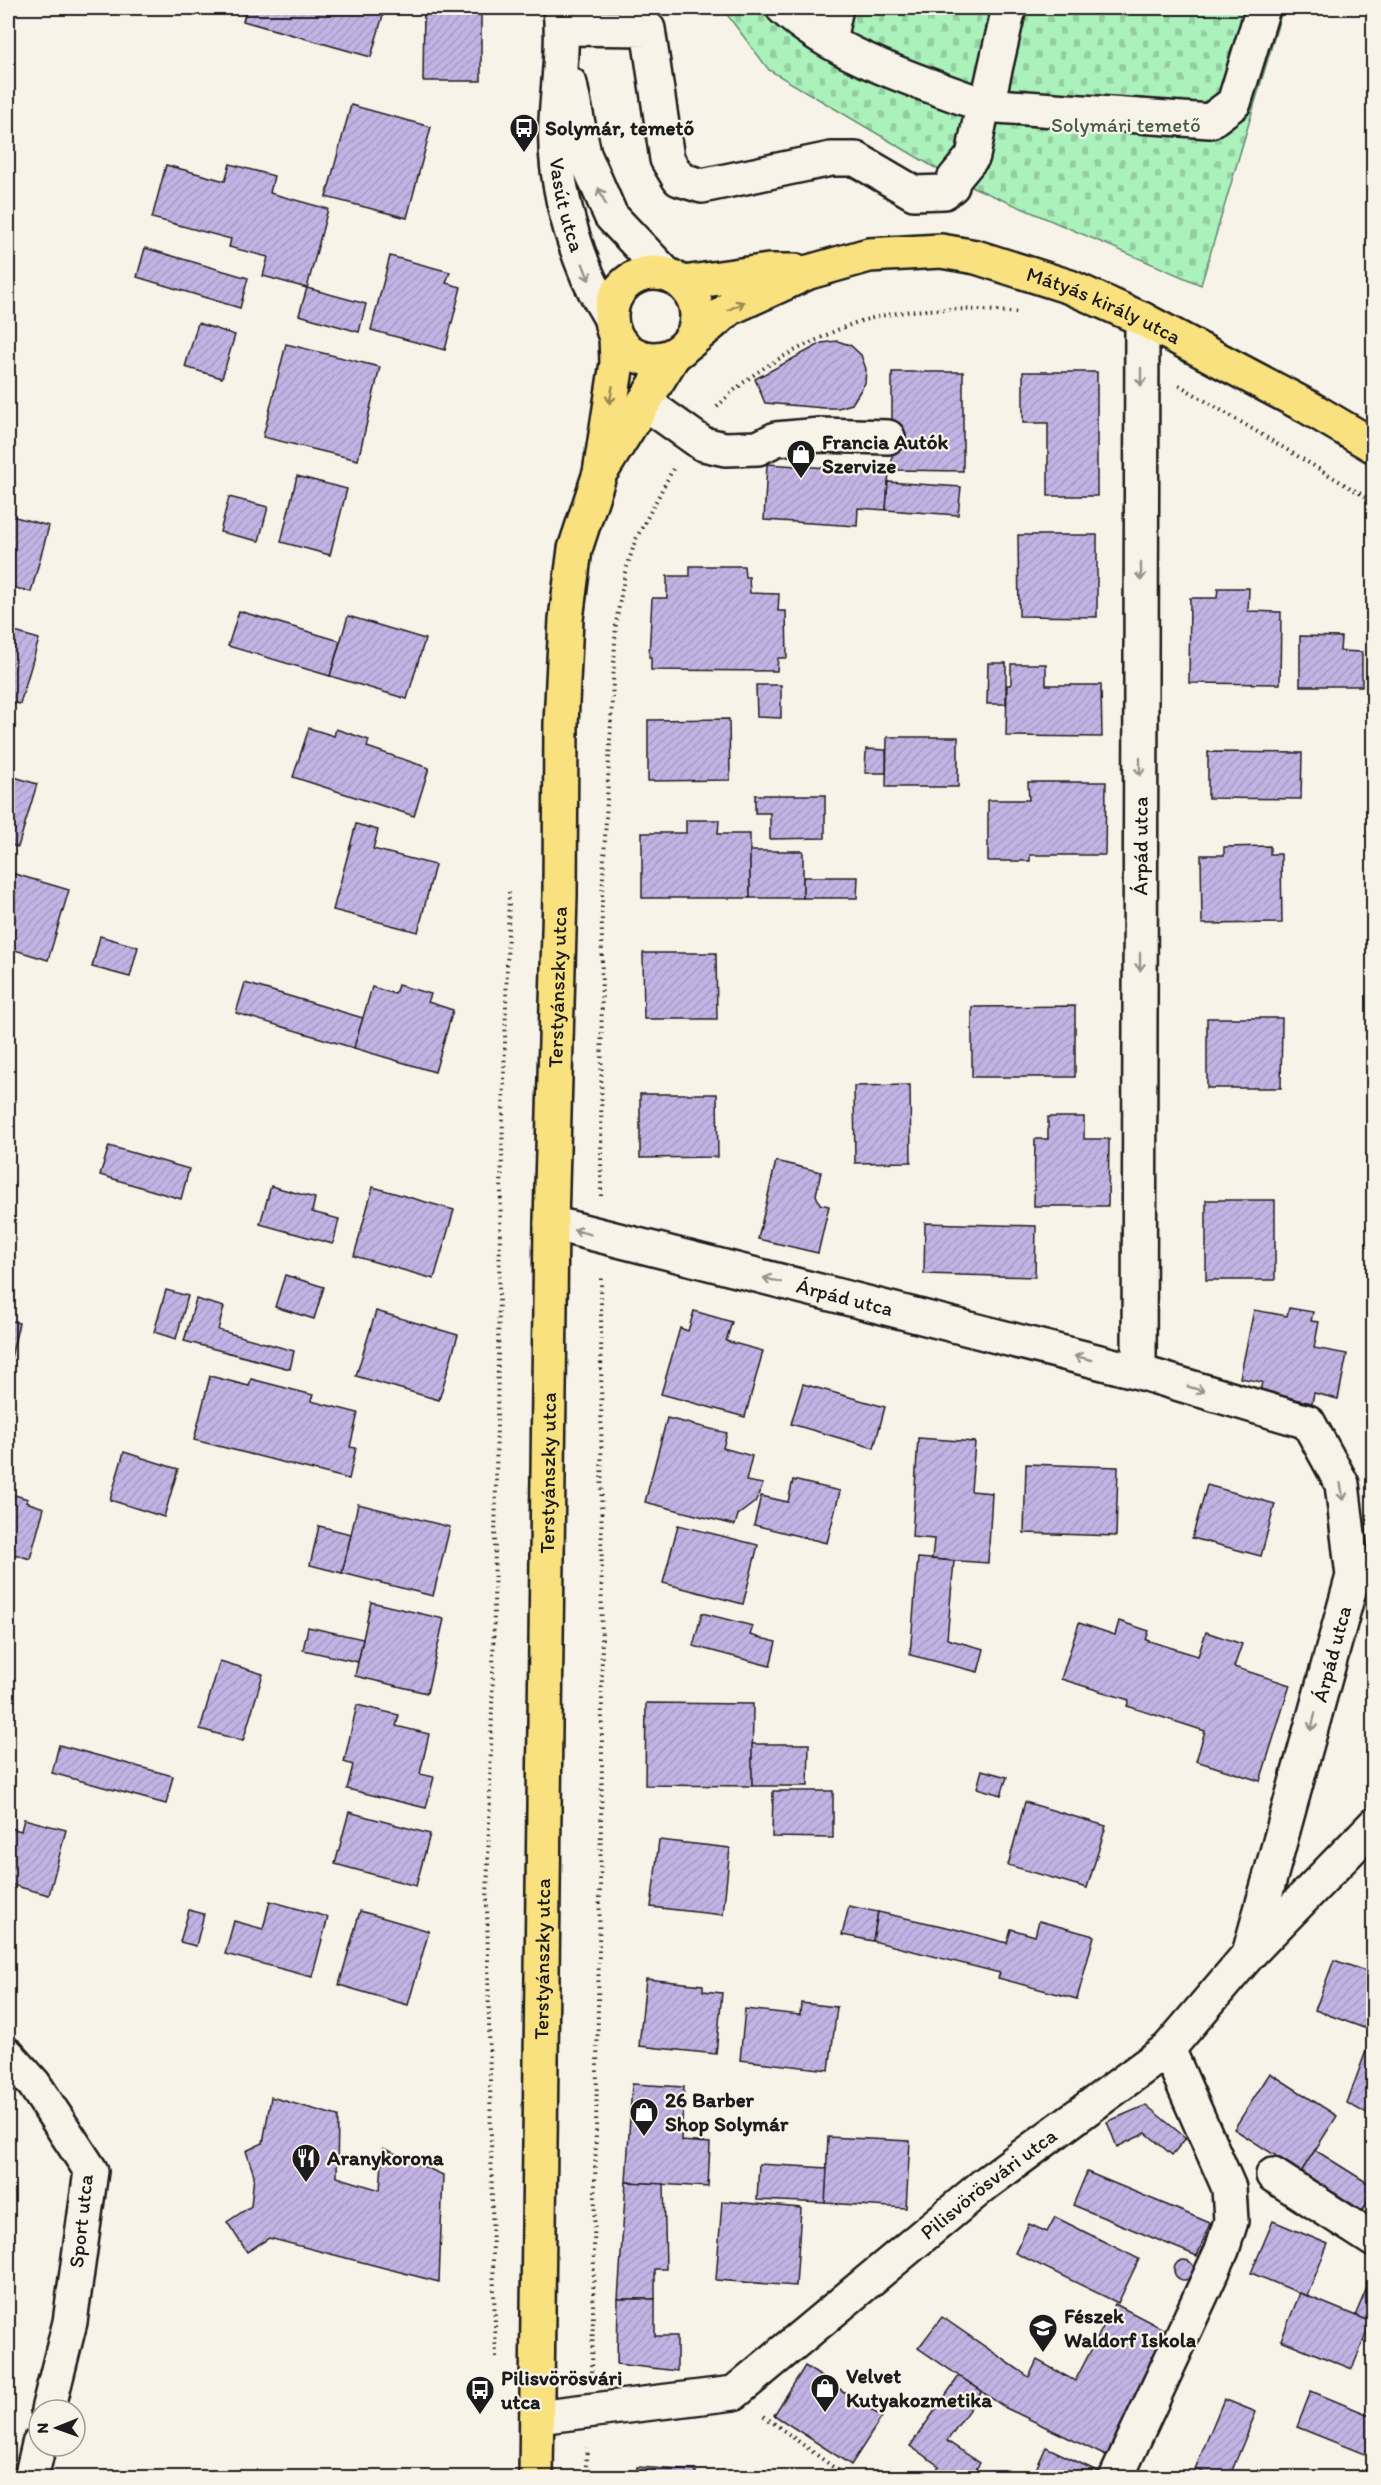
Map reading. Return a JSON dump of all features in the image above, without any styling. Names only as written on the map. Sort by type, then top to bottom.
[{"type":"main road","name":"Mátyás király utca","points":[[682,349],[730,308],[809,272],[869,255],[941,251],[976,257],[1070,287],[1142,319],[1308,407],[1374,446]]},
{"type":"main road","name":"Mátyás király utca","points":[[674,278],[769,271],[809,272]]},
{"type":"main road","points":[[645,273],[674,278],[695,300],[698,321],[682,349],[652,360],[631,353],[613,327],[615,297],[627,282],[645,273]]},
{"type":"main road","name":"Terstyánszky utca","points":[[536,2478],[551,1223],[560,895],[561,724],[566,619],[575,549],[600,473],[617,363],[613,327]]},
{"type":"main road","name":"Terstyánszky utca","points":[[600,473],[644,402],[682,349]]},
{"type":"street","points":[[783,8],[829,40],[865,61],[983,105],[1210,121],[1234,103],[1263,8]]},
{"type":"street","points":[[829,40],[836,8]]},
{"type":"street","points":[[562,29],[648,29],[667,159],[679,179],[702,186],[831,159],[856,159],[914,193],[944,192],[952,186],[954,179],[973,156],[983,105],[992,87],[1009,8]]},
{"type":"street","name":"Vasút utca","points":[[562,29],[584,154],[611,216],[674,278]]},
{"type":"street","name":"Vasút utca","points":[[562,29],[555,123],[557,169],[575,240],[588,278],[613,327]]},
{"type":"street","name":"Árpád utca","points":[[1139,1372],[1142,319]]},
{"type":"street","points":[[644,402],[703,444],[724,449],[758,448],[776,439],[820,435],[888,437]]},
{"type":"street","name":"Árpád utca","points":[[551,1223],[1139,1372],[1308,1422],[1342,1484],[1353,1576],[1249,1954]]},
{"type":"street","name":"Pilisvörösvári utca","points":[[734,2393],[985,2184],[1168,2049],[1249,1954],[1374,1825]]},
{"type":"street","points":[[1116,2478],[1222,2250],[1231,2221],[1228,2188],[1168,2049]]},
{"type":"street","name":"Sport utca","points":[[8,2055],[34,2084],[91,2171],[69,2322],[51,2398]]},
{"type":"street","points":[[1273,2175],[1374,2240]]},
{"type":"street","points":[[537,2417],[734,2393]]},
{"type":"street","points":[[31,2478],[36,2458]]},
{"type":"path","points":[[585,2478],[591,2410],[602,1764],[602,897],[616,623],[625,573],[636,539],[657,495],[693,437],[707,417],[737,386],[766,365],[864,320],[899,313],[978,310],[1028,316]]},
{"type":"path","points":[[1141,363],[1374,502]]},
{"type":"path","points":[[496,2360],[487,1902],[509,892]]},
{"type":"path","points":[[734,2393],[848,2478]]},
{"type":"green space","name":"Solymári temető","points":[[722,8],[1283,8],[1201,285],[954,179],[769,70]]},
{"type":"building","points":[[247,8],[385,8],[371,57],[243,21]]},
{"type":"building","points":[[424,8],[481,8],[481,81],[423,81]]},
{"type":"building","points":[[351,105],[431,127],[407,218],[326,197]]},
{"type":"building","points":[[230,164],[274,176],[270,193],[328,209],[307,288],[263,276],[268,257],[229,247],[231,239],[152,218],[166,165],[225,181]]},
{"type":"building","points":[[145,248],[248,278],[240,308],[137,277]]},
{"type":"building","points":[[390,256],[450,272],[446,283],[461,287],[445,350],[371,330]]},
{"type":"building","points":[[307,288],[366,304],[359,332],[299,315]]},
{"type":"building","points":[[198,323],[235,335],[222,378],[185,367]]},
{"type":"building","points":[[837,341],[850,345],[861,355],[866,369],[865,383],[852,404],[838,408],[824,408],[765,403],[755,379],[822,343]]},
{"type":"building","points":[[286,344],[380,367],[358,460],[263,437]]},
{"type":"building","points":[[892,372],[963,372],[963,471],[892,470]]},
{"type":"building","points":[[1023,372],[1097,372],[1097,496],[1048,496],[1048,423],[1023,423]]},
{"type":"building","points":[[767,464],[889,472],[886,510],[858,508],[857,526],[764,520]]},
{"type":"building","points":[[297,476],[347,489],[330,555],[281,542]]},
{"type":"building","points":[[888,482],[961,487],[958,515],[886,510]]},
{"type":"building","points":[[229,497],[268,507],[259,541],[220,532]]},
{"type":"building","points":[[8,515],[49,526],[31,592],[8,586]]},
{"type":"building","points":[[1018,535],[1097,535],[1097,617],[1019,616]]},
{"type":"building","points":[[690,566],[744,566],[745,577],[749,577],[750,593],[779,594],[778,611],[786,611],[787,658],[778,658],[777,671],[651,670],[651,657],[649,657],[652,598],[667,598],[667,576],[690,576]]},
{"type":"building","points":[[1218,588],[1249,588],[1248,611],[1281,612],[1280,684],[1189,683],[1190,598],[1217,598]]},
{"type":"building","points":[[239,611],[340,641],[330,676],[228,646]]},
{"type":"building","points":[[348,616],[425,639],[407,699],[330,676]]},
{"type":"building","points":[[8,630],[39,639],[20,704],[8,701]]},
{"type":"building","points":[[1300,636],[1341,637],[1340,651],[1362,652],[1362,686],[1300,686]]},
{"type":"building","points":[[988,663],[1006,663],[1006,704],[987,704]]},
{"type":"building","points":[[1011,664],[1046,664],[1046,685],[1101,685],[1102,737],[1006,736],[1007,685],[1011,685]]},
{"type":"building","points":[[756,685],[781,685],[781,718],[757,717]]},
{"type":"building","points":[[729,719],[730,780],[648,781],[648,720]]},
{"type":"building","points":[[309,728],[334,736],[336,729],[369,740],[367,747],[429,768],[414,816],[293,777]]},
{"type":"building","points":[[887,737],[958,737],[958,787],[886,787]]},
{"type":"building","points":[[866,749],[886,750],[886,773],[865,773]]},
{"type":"building","points":[[1208,752],[1302,753],[1301,799],[1208,798]]},
{"type":"building","points":[[8,775],[37,784],[18,847],[8,844]]},
{"type":"building","points":[[1028,782],[1106,782],[1105,855],[1030,855],[1030,861],[988,861],[988,800],[1029,800]]},
{"type":"building","points":[[755,795],[825,795],[825,838],[770,839],[770,813],[755,813]]},
{"type":"building","points":[[686,820],[719,820],[718,834],[750,834],[750,898],[642,898],[642,833],[686,833]]},
{"type":"building","points":[[356,824],[378,830],[373,849],[435,865],[418,932],[333,910]]},
{"type":"building","points":[[1270,846],[1270,854],[1281,854],[1282,923],[1202,924],[1201,855],[1224,855],[1224,847]]},
{"type":"building","points":[[750,851],[803,851],[803,898],[750,898]]},
{"type":"building","points":[[8,872],[69,890],[48,960],[8,948]]},
{"type":"building","points":[[803,877],[858,877],[857,898],[803,898]]},
{"type":"building","points":[[100,936],[138,947],[130,977],[92,967]]},
{"type":"building","points":[[643,953],[716,953],[717,1019],[644,1019]]},
{"type":"building","points":[[245,983],[363,1018],[354,1048],[236,1013]]},
{"type":"building","points":[[398,985],[431,994],[428,1002],[453,1010],[435,1072],[354,1048],[372,987],[395,994]]},
{"type":"building","points":[[1075,1006],[1075,1077],[972,1077],[972,1007]]},
{"type":"building","points":[[1207,1018],[1282,1018],[1281,1088],[1207,1088]]},
{"type":"building","points":[[910,1085],[911,1162],[855,1163],[854,1086]]},
{"type":"building","points":[[640,1094],[717,1094],[718,1157],[640,1158]]},
{"type":"building","points":[[1048,1117],[1084,1117],[1084,1139],[1109,1139],[1108,1206],[1034,1206],[1035,1139],[1048,1139]]},
{"type":"building","points":[[109,1146],[189,1169],[181,1199],[100,1175]]},
{"type":"building","points":[[776,1161],[821,1172],[816,1195],[820,1204],[829,1206],[818,1253],[758,1239]]},
{"type":"building","points":[[271,1186],[315,1198],[312,1212],[339,1219],[333,1244],[260,1224]]},
{"type":"building","points":[[373,1187],[454,1210],[434,1279],[354,1256]]},
{"type":"building","points":[[1206,1200],[1275,1200],[1275,1280],[1206,1280]]},
{"type":"building","points":[[925,1223],[1036,1226],[1035,1277],[924,1274]]},
{"type":"building","points":[[285,1275],[324,1287],[314,1319],[275,1307]]},
{"type":"building","points":[[166,1290],[188,1296],[176,1339],[154,1332]]},
{"type":"building","points":[[196,1299],[224,1307],[218,1330],[294,1351],[290,1369],[184,1341]]},
{"type":"building","points":[[1289,1308],[1313,1312],[1311,1321],[1319,1322],[1314,1348],[1347,1354],[1338,1399],[1314,1393],[1312,1403],[1260,1392],[1262,1382],[1240,1378],[1254,1310],[1287,1316]]},
{"type":"building","points":[[376,1311],[458,1335],[439,1400],[356,1376]]},
{"type":"building","points":[[694,1311],[732,1322],[726,1341],[763,1351],[745,1417],[661,1394],[680,1328],[688,1331]]},
{"type":"building","points":[[8,1320],[19,1323],[8,1371]]},
{"type":"building","points":[[210,1376],[249,1386],[251,1379],[313,1395],[311,1401],[358,1413],[350,1447],[356,1448],[349,1479],[194,1440]]},
{"type":"building","points":[[803,1384],[885,1407],[874,1448],[791,1424]]},
{"type":"building","points":[[667,1418],[727,1433],[723,1448],[752,1456],[746,1481],[763,1484],[755,1502],[738,1515],[735,1525],[645,1502]]},
{"type":"building","points":[[918,1438],[975,1442],[971,1491],[992,1493],[988,1563],[932,1559],[934,1539],[912,1537]]},
{"type":"building","points":[[124,1452],[178,1469],[164,1517],[110,1500]]},
{"type":"building","points":[[1026,1464],[1118,1467],[1116,1536],[1024,1533]]},
{"type":"building","points":[[793,1480],[840,1491],[827,1543],[754,1525],[761,1496],[788,1502]]},
{"type":"building","points":[[1207,1485],[1275,1504],[1261,1556],[1192,1538]]},
{"type":"building","points":[[8,1493],[28,1499],[26,1502],[44,1508],[30,1559],[11,1553],[8,1557]]},
{"type":"building","points":[[358,1504],[450,1527],[433,1596],[342,1573]]},
{"type":"building","points":[[678,1525],[758,1545],[743,1604],[663,1583]]},
{"type":"building","points":[[319,1526],[351,1534],[342,1573],[310,1565]]},
{"type":"building","points":[[918,1558],[954,1561],[947,1639],[984,1649],[978,1672],[910,1655]]},
{"type":"building","points":[[371,1602],[444,1619],[427,1693],[355,1676]]},
{"type":"building","points":[[702,1613],[753,1626],[750,1635],[776,1642],[770,1666],[693,1646]]},
{"type":"building","points":[[1119,1621],[1149,1631],[1146,1640],[1198,1656],[1206,1632],[1242,1644],[1234,1667],[1290,1685],[1260,1781],[1196,1761],[1205,1731],[1127,1706],[1129,1700],[1061,1679],[1079,1623],[1115,1635]]},
{"type":"building","points":[[308,1627],[363,1639],[358,1662],[303,1650]]},
{"type":"building","points":[[220,1661],[263,1674],[243,1741],[200,1729]]},
{"type":"building","points":[[646,1703],[753,1704],[752,1786],[645,1785]]},
{"type":"building","points":[[357,1705],[399,1715],[396,1726],[429,1734],[420,1774],[434,1777],[426,1808],[347,1789],[353,1765],[344,1762]]},
{"type":"building","points":[[752,1744],[809,1744],[808,1786],[752,1786]]},
{"type":"building","points":[[59,1745],[173,1776],[166,1804],[52,1773]]},
{"type":"building","points":[[982,1770],[1007,1777],[1001,1795],[977,1788]]},
{"type":"building","points":[[773,1791],[833,1791],[833,1838],[772,1837]]},
{"type":"building","points":[[1025,1802],[1106,1826],[1087,1888],[1008,1865]]},
{"type":"building","points":[[349,1812],[430,1834],[416,1886],[335,1864]]},
{"type":"building","points":[[24,1819],[66,1830],[49,1895],[8,1884],[8,1827],[21,1831]]},
{"type":"building","points":[[659,1840],[730,1848],[723,1915],[651,1907]]},
{"type":"building","points":[[270,1901],[328,1917],[312,1977],[225,1954],[234,1921],[263,1929]]},
{"type":"building","points":[[849,1906],[878,1912],[873,1941],[842,1935]]},
{"type":"building","points":[[189,1910],[204,1914],[196,1946],[180,1942]]},
{"type":"building","points":[[360,1911],[429,1931],[408,2005],[339,1985]]},
{"type":"building","points":[[878,1912],[1007,1943],[1011,1929],[1035,1936],[1039,1921],[1094,1936],[1077,1999],[998,1978],[1000,1973],[873,1941]]},
{"type":"building","points":[[1334,1960],[1374,1974],[1374,2003],[1364,2028],[1315,2010]]},
{"type":"building","points":[[646,1979],[703,1985],[703,1991],[722,1993],[716,2054],[639,2046]]},
{"type":"building","points":[[801,2003],[837,2007],[829,2070],[740,2060],[745,2009],[800,2015]]},
{"type":"building","points":[[1374,2029],[1374,2118],[1347,2103]]},
{"type":"building","points":[[1270,2073],[1337,2116],[1301,2172],[1234,2129]]},
{"type":"building","points":[[632,2084],[684,2087],[681,2141],[710,2143],[708,2187],[626,2182]]},
{"type":"building","name":"Aranykorona","points":[[271,2097],[338,2116],[337,2177],[380,2190],[383,2148],[443,2175],[439,2282],[269,2238],[247,2252],[227,2222],[251,2206],[254,2175],[246,2151],[263,2143]]},
{"type":"building","points":[[1146,2105],[1186,2138],[1172,2155],[1146,2133],[1117,2147],[1107,2122]]},
{"type":"building","points":[[828,2137],[910,2141],[906,2208],[825,2203]]},
{"type":"building","points":[[1315,2150],[1374,2187],[1374,2193],[1362,2211],[1301,2172]]},
{"type":"building","points":[[759,2164],[827,2168],[825,2203],[757,2200]]},
{"type":"building","points":[[1087,2172],[1210,2223],[1197,2256],[1073,2205]]},
{"type":"building","points":[[626,2182],[664,2184],[666,2269],[655,2269],[655,2299],[618,2299]]},
{"type":"building","points":[[722,2201],[801,2208],[796,2286],[716,2280]]},
{"type":"building","points":[[1055,2217],[1139,2259],[1118,2303],[1015,2253],[1029,2224],[1047,2232]]},
{"type":"building","points":[[1273,2221],[1328,2244],[1307,2296],[1251,2273]]},
{"type":"building","points":[[1184,2260],[1191,2263],[1194,2270],[1191,2277],[1184,2280],[1177,2277],[1174,2270],[1177,2263]]},
{"type":"building","points":[[1374,2271],[1374,2324],[1355,2316]]},
{"type":"building","points":[[1300,2293],[1371,2322],[1352,2369],[1281,2340]]},
{"type":"building","points":[[618,2299],[655,2299],[655,2336],[677,2336],[677,2371],[617,2364]]},
{"type":"building","points":[[1115,2304],[1171,2333],[1108,2457],[1006,2408],[918,2348],[942,2317],[1029,2377],[1037,2360],[1075,2381]]},
{"type":"building","points":[[805,2366],[882,2417],[851,2465],[774,2415]]},
{"type":"building","points":[[959,2376],[982,2391],[947,2441],[980,2463],[970,2478],[931,2478],[939,2466],[910,2446]]},
{"type":"building","points":[[1311,2391],[1374,2417],[1374,2458],[1297,2427]]},
{"type":"building","points":[[1224,2399],[1256,2412],[1229,2478],[1216,2478],[1195,2469]]},
{"type":"building","points":[[1046,2447],[1101,2473],[1099,2478],[1032,2478]]},
{"type":"building","points":[[637,2467],[696,2471],[696,2478],[636,2478]]},
{"type":"place","name":"Solymár, temető","points":[[524,154]]},
{"type":"place","name":"Francia Autók Szervize","points":[[801,480]]},
{"type":"place","name":"26 Barber Shop Solymár","points":[[644,2138]]},
{"type":"place","name":"Aranykorona","points":[[306,2184]]},
{"type":"place","name":"Fészek Waldorf Iskola","points":[[1043,2354]]},
{"type":"place","name":"Velvet Kutyakozmetika","points":[[825,2414]]},
{"type":"place","name":"Pilisvörösvári utca","points":[[480,2416]]}]
